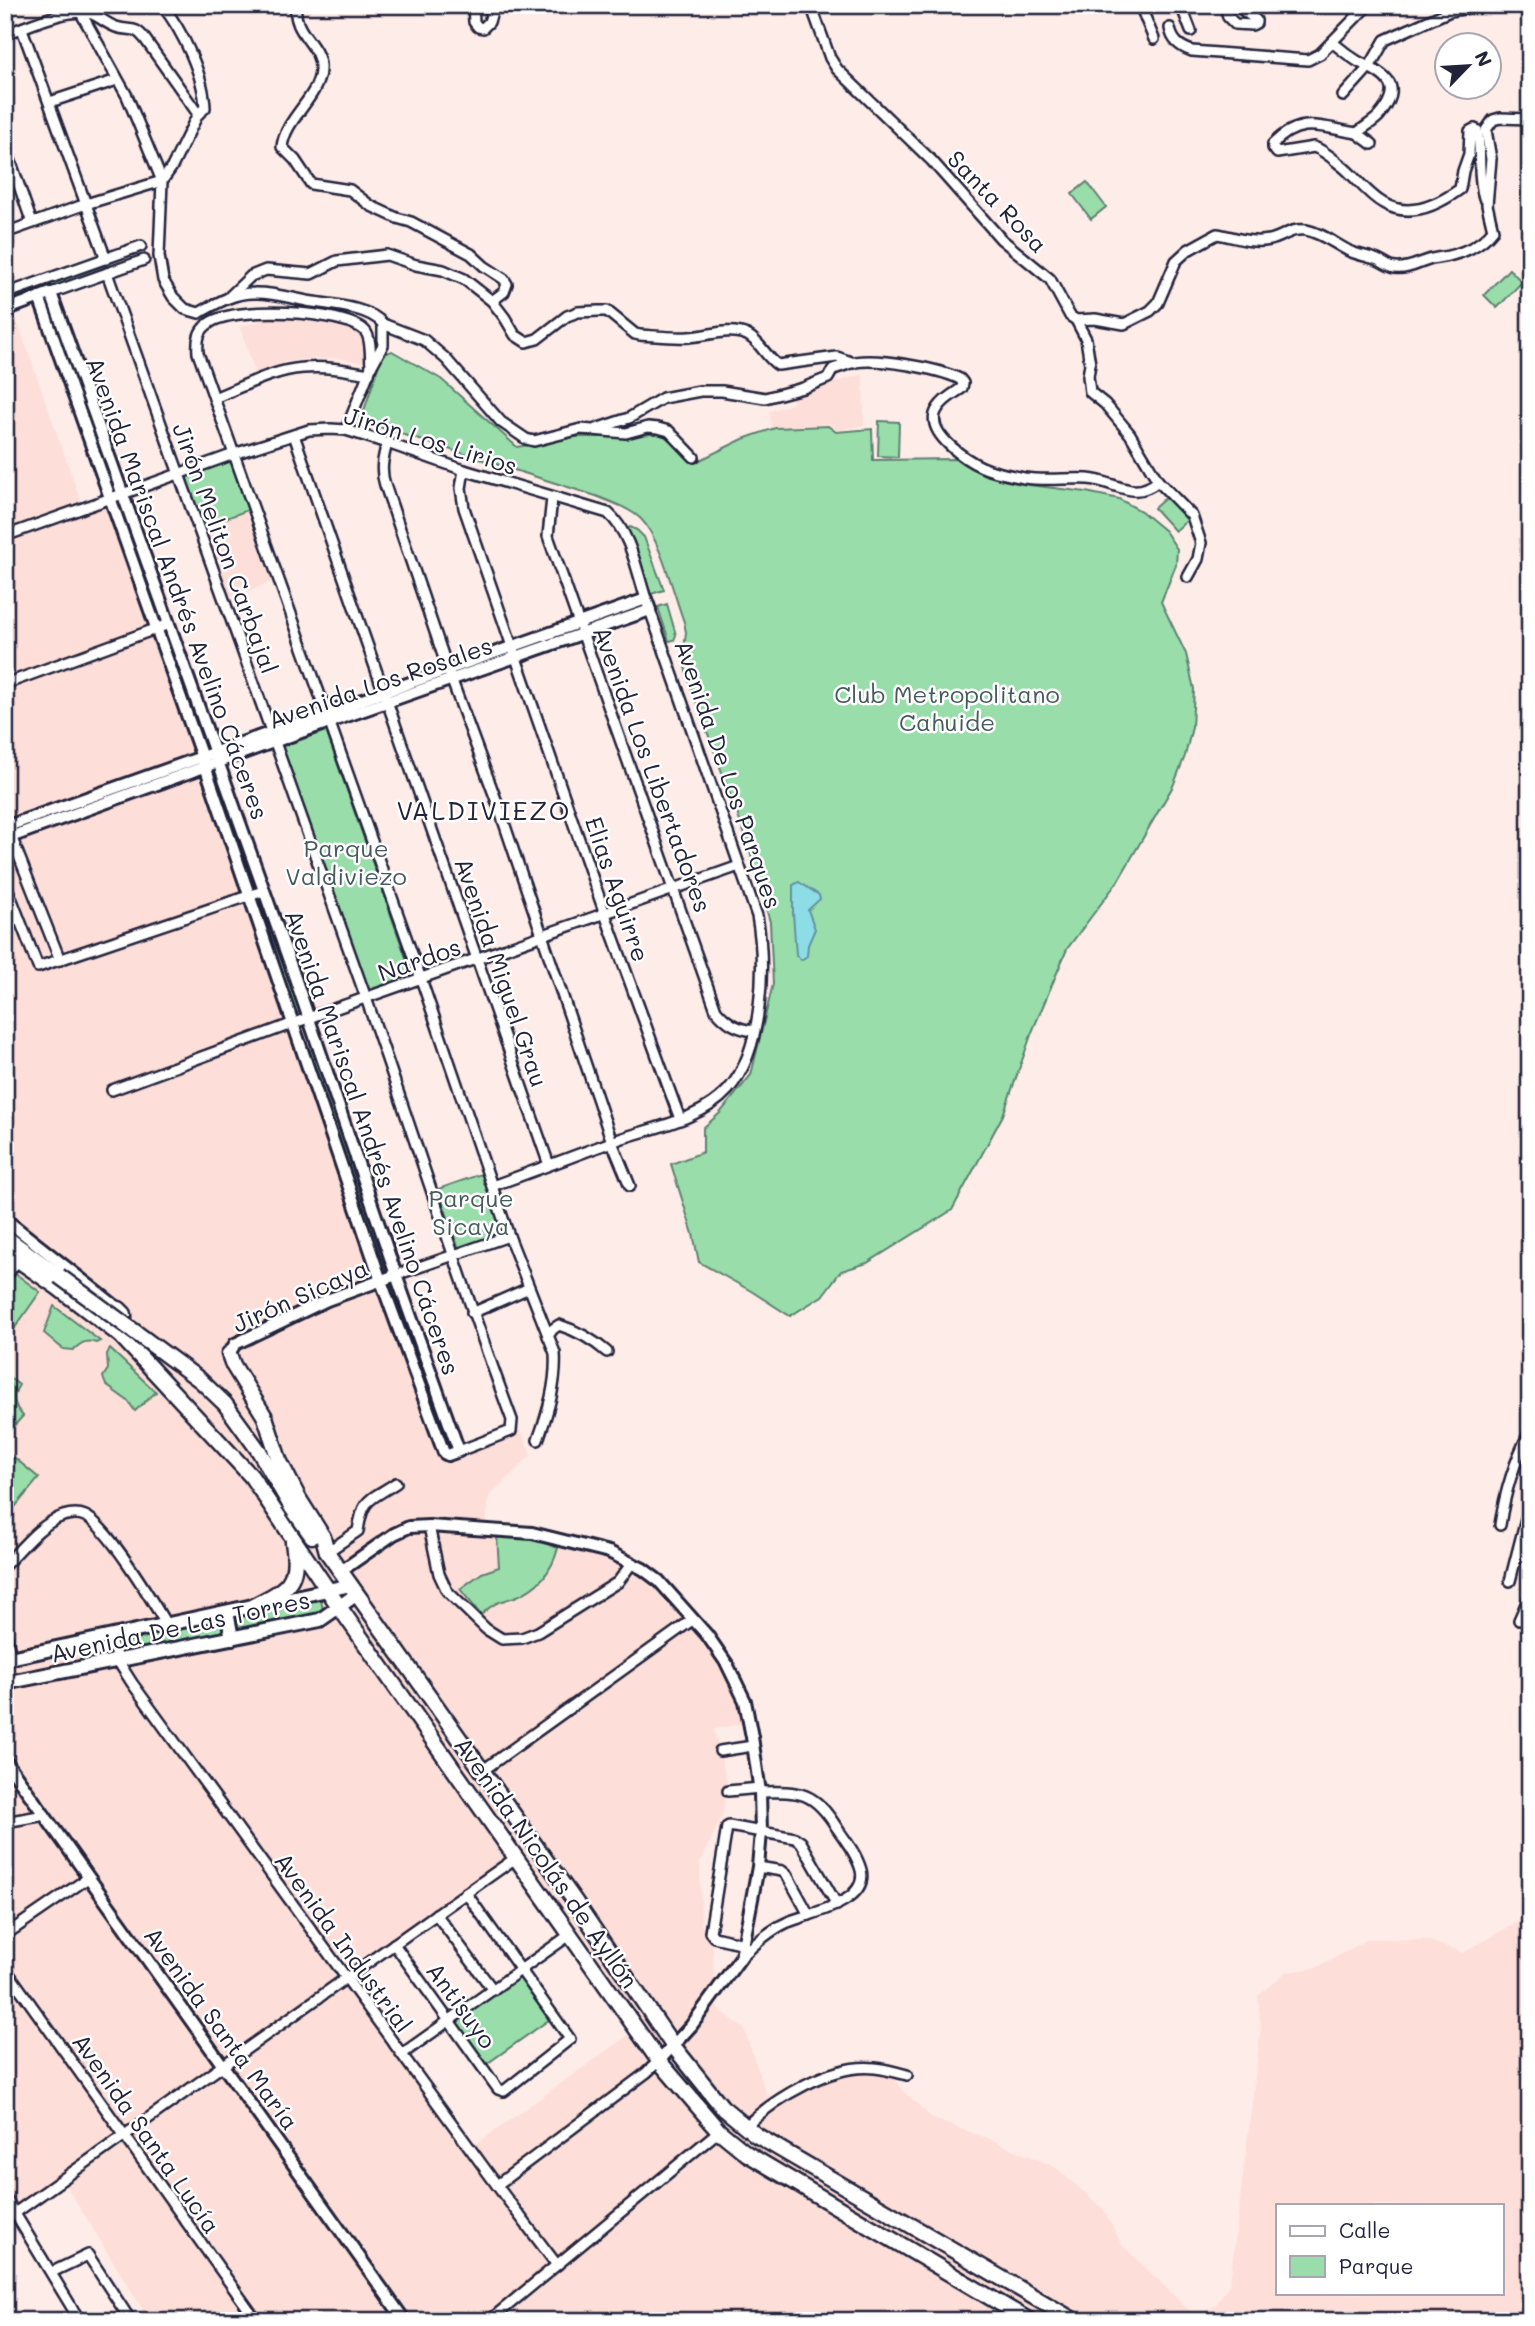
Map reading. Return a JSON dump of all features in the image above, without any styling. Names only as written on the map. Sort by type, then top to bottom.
[{"type":"main road","points":[[5,1229],[25,1244],[42,1248]]},
{"type":"main road","points":[[5,1237],[200,1380],[225,1404],[259,1451],[292,1508],[327,1552]]},
{"type":"main road","name":"Avenida Nicolás de Ayllón","points":[[11,1256],[115,1331],[251,1476],[340,1608],[659,2061],[719,2131],[746,2153],[1030,2321]]},
{"type":"main road","points":[[115,1331],[124,1318],[119,1309]]},
{"type":"main road","name":"Avenida Nicolás de Ayllón","points":[[229,1354],[265,1417],[279,1460],[299,1499],[324,1537],[327,1552],[585,1916],[674,2047],[707,2090],[745,2127],[870,2203],[1075,2321]]},
{"type":"main road","points":[[253,1606],[280,1593],[294,1576],[296,1559],[292,1537]]},
{"type":"main road","name":"Avenida De Las Torres","points":[[8,1658],[328,1590],[354,1590]]},
{"type":"main road","name":"Avenida De Las Torres","points":[[5,1683],[320,1620],[340,1608],[354,1590]]},
{"type":"main road","points":[[227,1612],[232,1638]]},
{"type":"street","points":[[5,233],[162,181],[172,167],[198,114],[205,108],[199,79],[184,36],[162,5]]},
{"type":"street","points":[[296,5],[294,18],[318,58],[321,71],[307,101],[283,136],[282,147],[295,160],[311,184],[350,190],[371,206],[411,222],[471,254],[507,284],[504,292],[492,301]]},
{"type":"street","points":[[473,5],[474,23],[482,28],[489,22],[494,5]]},
{"type":"street","name":"Santa Rosa","points":[[811,5],[830,58],[837,69],[932,161],[1001,239],[1050,279],[1086,339],[1090,391],[1105,404],[1130,434],[1158,481],[1192,516],[1201,543],[1198,559],[1188,577]]},
{"type":"street","points":[[1140,5],[1154,39]]},
{"type":"street","points":[[1181,5],[1191,31]]},
{"type":"street","points":[[1225,5],[1228,17],[1235,24],[1256,23],[1256,20],[1236,5]]},
{"type":"street","points":[[1170,28],[1171,37],[1177,44],[1192,51],[1308,60],[1320,54],[1368,5]]},
{"type":"street","points":[[1343,96],[1370,66],[1385,40],[1450,11],[1490,5]]},
{"type":"street","points":[[5,34],[57,16],[81,13],[93,14],[116,27],[131,28],[139,32],[198,114]]},
{"type":"street","points":[[81,13],[136,117],[162,181],[159,256],[163,280],[173,298],[185,309],[199,313],[228,297],[251,276],[265,270],[311,274],[337,261],[387,254],[464,279],[492,301],[515,335],[526,342],[537,339],[567,316],[578,312],[607,311],[635,334],[640,335],[692,337],[734,331],[750,337],[778,365],[826,358],[844,358],[854,363]]},
{"type":"street","points":[[22,29],[106,259]]},
{"type":"street","points":[[1332,42],[1384,75],[1390,86],[1390,98],[1379,115],[1357,133]]},
{"type":"street","points":[[50,103],[117,80]]},
{"type":"street","points":[[1487,205],[1491,159],[1486,130],[1489,124],[1500,118],[1530,119]]},
{"type":"street","points":[[1076,320],[1095,318],[1124,324],[1150,312],[1158,303],[1176,261],[1188,250],[1217,234],[1244,242],[1272,240],[1295,229],[1303,230],[1323,236],[1353,253],[1377,259],[1392,268],[1404,268],[1430,259],[1452,256],[1478,245],[1493,230],[1480,177],[1480,143],[1474,129],[1470,131],[1469,154],[1462,171],[1460,189],[1430,207],[1409,211],[1382,203],[1320,149],[1314,147],[1280,154],[1273,148],[1275,141],[1283,135],[1308,124],[1357,133],[1372,144]]},
{"type":"street","points":[[5,145],[32,223]]},
{"type":"street","points":[[5,295],[141,246]]},
{"type":"street","points":[[5,310],[144,260]]},
{"type":"street","name":"Jirón Meliton Carbajal","points":[[107,273],[366,998],[472,1313],[512,1420],[511,1431],[459,1451]]},
{"type":"street","name":"Avenida Mariscal Andrés Avelino Cáceres","points":[[39,297],[294,1023],[381,1281],[444,1453],[448,1455],[459,1451],[309,1018],[51,293]]},
{"type":"street","points":[[228,297],[254,293],[338,305],[424,340],[501,422],[526,439],[534,441],[581,429],[626,433],[648,427],[668,431],[694,457]]},
{"type":"street","points":[[370,370],[368,335],[363,329],[351,323],[291,312],[231,314],[209,323],[199,334],[197,344],[509,1236],[555,1353],[556,1370],[552,1393],[538,1440]]},
{"type":"street","points":[[383,324],[383,345]]},
{"type":"street","points":[[346,430],[383,345],[401,331]]},
{"type":"street","points":[[826,358],[833,369]]},
{"type":"street","points":[[594,430],[629,418],[663,398],[700,391],[722,391],[765,398],[828,378],[833,369],[854,363],[885,362],[932,369],[963,383],[962,388],[939,407],[934,422],[938,432],[954,449],[982,467],[1025,478],[1096,480],[1137,492],[1148,489],[1158,481]]},
{"type":"street","points":[[214,398],[276,374],[302,368],[370,370]]},
{"type":"street","name":"Jirón Los Lirios","points":[[5,536],[309,430],[346,430],[552,498],[608,513]]},
{"type":"street","name":"Avenida Miguel Grau","points":[[295,435],[549,1165]]},
{"type":"street","points":[[387,443],[382,477],[543,935],[612,1142],[630,1186]]},
{"type":"street","name":"Elias Aguirre","points":[[464,470],[461,488],[464,508],[605,914],[680,1119]]},
{"type":"street","name":"Avenida Los Libertadores","points":[[552,498],[548,536],[716,1010],[726,1021],[740,1029],[754,1031]]},
{"type":"street","name":"Avenida De Los Parques","points":[[492,1186],[680,1119],[714,1103],[729,1089],[743,1068],[761,995],[761,937],[757,916],[628,545],[617,523],[608,513]]},
{"type":"street","name":"Avenida Los Rosales","points":[[7,830],[648,604]]},
{"type":"street","points":[[5,684],[170,624]]},
{"type":"street","points":[[7,830],[60,960]]},
{"type":"street","name":"Nardos","points":[[112,1090],[739,866]]},
{"type":"street","points":[[5,882],[38,967],[263,891]]},
{"type":"street","points":[[5,923],[18,919]]},
{"type":"street","points":[[5,1219],[119,1309]]},
{"type":"street","name":"Jirón Sicaya","points":[[229,1354],[235,1344],[244,1339],[327,1300],[509,1236]]},
{"type":"street","points":[[5,1277],[11,1256]]},
{"type":"street","points":[[472,1313],[530,1288]]},
{"type":"street","points":[[548,1336],[559,1325],[577,1331],[607,1352]]},
{"type":"street","points":[[426,1405],[441,1400]]},
{"type":"street","points":[[1500,1525],[1514,1463],[1530,1432]]},
{"type":"street","points":[[327,1552],[358,1531],[362,1509],[366,1503],[396,1483]]},
{"type":"street","points":[[1510,1581],[1529,1508]]},
{"type":"street","points":[[5,1565],[47,1524],[74,1514],[85,1516],[101,1528],[166,1625]]},
{"type":"street","points":[[429,1526],[439,1574],[447,1591],[486,1629],[502,1639],[522,1638],[538,1632],[618,1581],[632,1563]]},
{"type":"street","points":[[341,1571],[394,1534],[409,1528],[429,1526],[532,1533],[609,1552],[659,1581],[707,1635],[733,1673],[745,1701],[760,1790],[761,1832],[758,1867],[741,1957]]},
{"type":"street","points":[[1519,1620],[1530,1595]]},
{"type":"street","points":[[482,1771],[692,1620]]},
{"type":"street","points":[[5,1629],[8,1658]]},
{"type":"street","name":"Avenida Industrial","points":[[108,1637],[117,1661],[558,2265]]},
{"type":"street","points":[[720,1751],[753,1746]]},
{"type":"street","name":"Avenida Santa María","points":[[5,1760],[405,2321]]},
{"type":"street","points":[[497,2185],[646,2073],[674,2047],[741,1957],[776,1928],[836,1905],[848,1899],[859,1888],[862,1873],[853,1852],[828,1814],[808,1796],[796,1791],[728,1791]]},
{"type":"street","points":[[5,1822],[45,1815]]},
{"type":"street","points":[[744,1944],[715,1937],[710,1932],[727,1827],[795,1838],[801,1842],[836,1905]]},
{"type":"street","points":[[5,2220],[517,1857]]},
{"type":"street","points":[[758,1867],[782,1871],[787,1875],[809,1915]]},
{"type":"street","points":[[5,1935],[88,1878]]},
{"type":"street","points":[[466,1893],[521,1970]]},
{"type":"street","points":[[436,1914],[493,1990]]},
{"type":"street","points":[[402,2054],[571,1934]]},
{"type":"street","name":"Antisuyo","points":[[394,1944],[498,2089],[504,2091],[569,2041],[569,2036],[521,1970]]},
{"type":"street","name":"Avenida Santa Lucía","points":[[5,1968],[257,2321]]},
{"type":"street","points":[[745,2127],[780,2098],[823,2077],[875,2067],[907,2075]]},
{"type":"street","points":[[489,2321],[719,2131]]},
{"type":"street","points":[[5,2197],[80,2321]]},
{"type":"street","points":[[52,2272],[88,2255],[131,2321]]},
{"type":"shaded area","points":[[14,312],[81,502],[5,530],[5,316]]},
{"type":"shaded area","points":[[288,316],[330,323],[356,331],[364,336],[367,348],[362,362],[336,358],[305,359],[286,362],[255,373],[240,327],[273,317]]},
{"type":"shaded area","points":[[863,374],[864,425],[836,431],[829,424],[771,427],[770,411],[793,404],[792,395]]},
{"type":"shaded area","points":[[105,498],[444,1459],[521,1430],[531,1455],[489,1496],[485,1532],[532,1536],[615,1557],[650,1578],[683,1620],[705,1636],[742,1702],[745,1723],[714,1729],[727,1783],[723,1813],[700,1863],[701,1924],[713,1949],[714,2005],[744,2029],[767,2096],[833,2078],[873,2071],[891,2075],[902,2090],[933,2119],[1055,2167],[1103,2209],[1122,2245],[1196,2317],[1216,2305],[1230,2283],[1261,2029],[1258,1996],[1286,1972],[1316,1968],[1369,1939],[1427,1940],[1463,1953],[1530,1915],[1530,2321],[150,2321],[65,2184],[17,2208],[5,2189],[5,534]],"holes":[[[508,1857],[633,2032],[468,2150],[341,1977]]]},
{"type":"shaded area","points":[[246,512],[272,582],[228,598],[202,528]]},
{"type":"green space","points":[[1087,182],[1106,207],[1091,219],[1072,194]]},
{"type":"green space","points":[[104,266],[105,271],[14,302],[13,296]]},
{"type":"green space","points":[[1509,269],[1522,282],[1497,308],[1484,295]]},
{"type":"green space","points":[[53,302],[115,484],[110,487],[44,305]]},
{"type":"green space","name":"Club Metropolitano Cahuide","points":[[392,351],[441,379],[517,447],[576,437],[627,437],[659,433],[696,462],[743,439],[775,428],[828,426],[836,432],[872,429],[873,460],[959,459],[999,479],[1119,499],[1141,511],[1165,531],[1177,549],[1176,565],[1161,602],[1186,654],[1194,689],[1192,727],[1185,756],[1173,786],[1118,881],[1067,949],[1032,1032],[1003,1115],[952,1210],[867,1263],[841,1271],[822,1296],[790,1316],[699,1262],[671,1164],[703,1152],[703,1128],[720,1113],[751,1075],[773,984],[770,922],[746,838],[688,679],[683,659],[686,632],[684,622],[660,553],[641,519],[620,506],[367,423],[368,419],[363,414],[382,355]]},
{"type":"green space","points":[[879,421],[899,422],[898,457],[878,456]]},
{"type":"green space","points":[[232,462],[248,510],[203,527],[184,477]]},
{"type":"green space","points":[[1170,494],[1190,518],[1175,531],[1154,508]]},
{"type":"green space","points":[[119,503],[123,506],[162,619],[158,622],[117,507]]},
{"type":"green space","points":[[630,527],[644,537],[664,590],[651,594],[627,530]]},
{"type":"green space","points":[[667,604],[676,635],[674,640],[669,641],[658,607]]},
{"type":"green space","points":[[170,635],[210,749],[204,751],[164,637]]},
{"type":"green space","name":"Parque Valdiviezo","points":[[326,731],[412,975],[366,991],[280,747]]},
{"type":"green space","points":[[211,771],[218,771],[255,883],[251,887]]},
{"type":"green space","points":[[263,904],[302,1011],[294,1013],[255,907]]},
{"type":"green space","points":[[315,1049],[394,1270],[385,1271],[309,1051]]},
{"type":"green space","name":"Parque Sicaya","points":[[484,1173],[504,1233],[459,1249],[438,1189]]},
{"type":"green space","points":[[16,1274],[40,1292],[5,1342],[5,1289]]},
{"type":"green space","points":[[54,1306],[100,1341],[84,1342],[73,1350],[63,1349],[44,1333]]},
{"type":"green space","points":[[110,1349],[156,1392],[135,1411],[128,1401],[106,1385],[103,1377],[108,1369],[107,1354]]},
{"type":"green space","points":[[5,1374],[19,1385],[15,1401],[23,1416],[5,1436]]},
{"type":"green space","points":[[5,1450],[39,1478],[10,1513],[5,1509]]},
{"type":"green space","points":[[497,1535],[533,1539],[558,1548],[552,1564],[538,1584],[493,1605],[481,1615],[460,1589],[482,1573],[499,1567]]},
{"type":"green space","points":[[315,1599],[321,1601],[323,1609],[315,1614],[241,1628],[236,1625],[234,1619],[239,1612],[240,1618],[264,1612],[270,1606],[307,1603]]},
{"type":"green space","points":[[218,1618],[224,1628],[221,1634],[127,1653],[120,1646],[120,1640]]},
{"type":"green space","points":[[521,1972],[553,2017],[485,2065],[453,2020]]},
{"type":"water","points":[[799,882],[819,895],[820,899],[808,910],[815,929],[808,945],[807,956],[801,960],[796,955],[793,913],[793,885]]},
{"type":"district","name":"VALDIVIEZO","points":[[484,810]]}]
